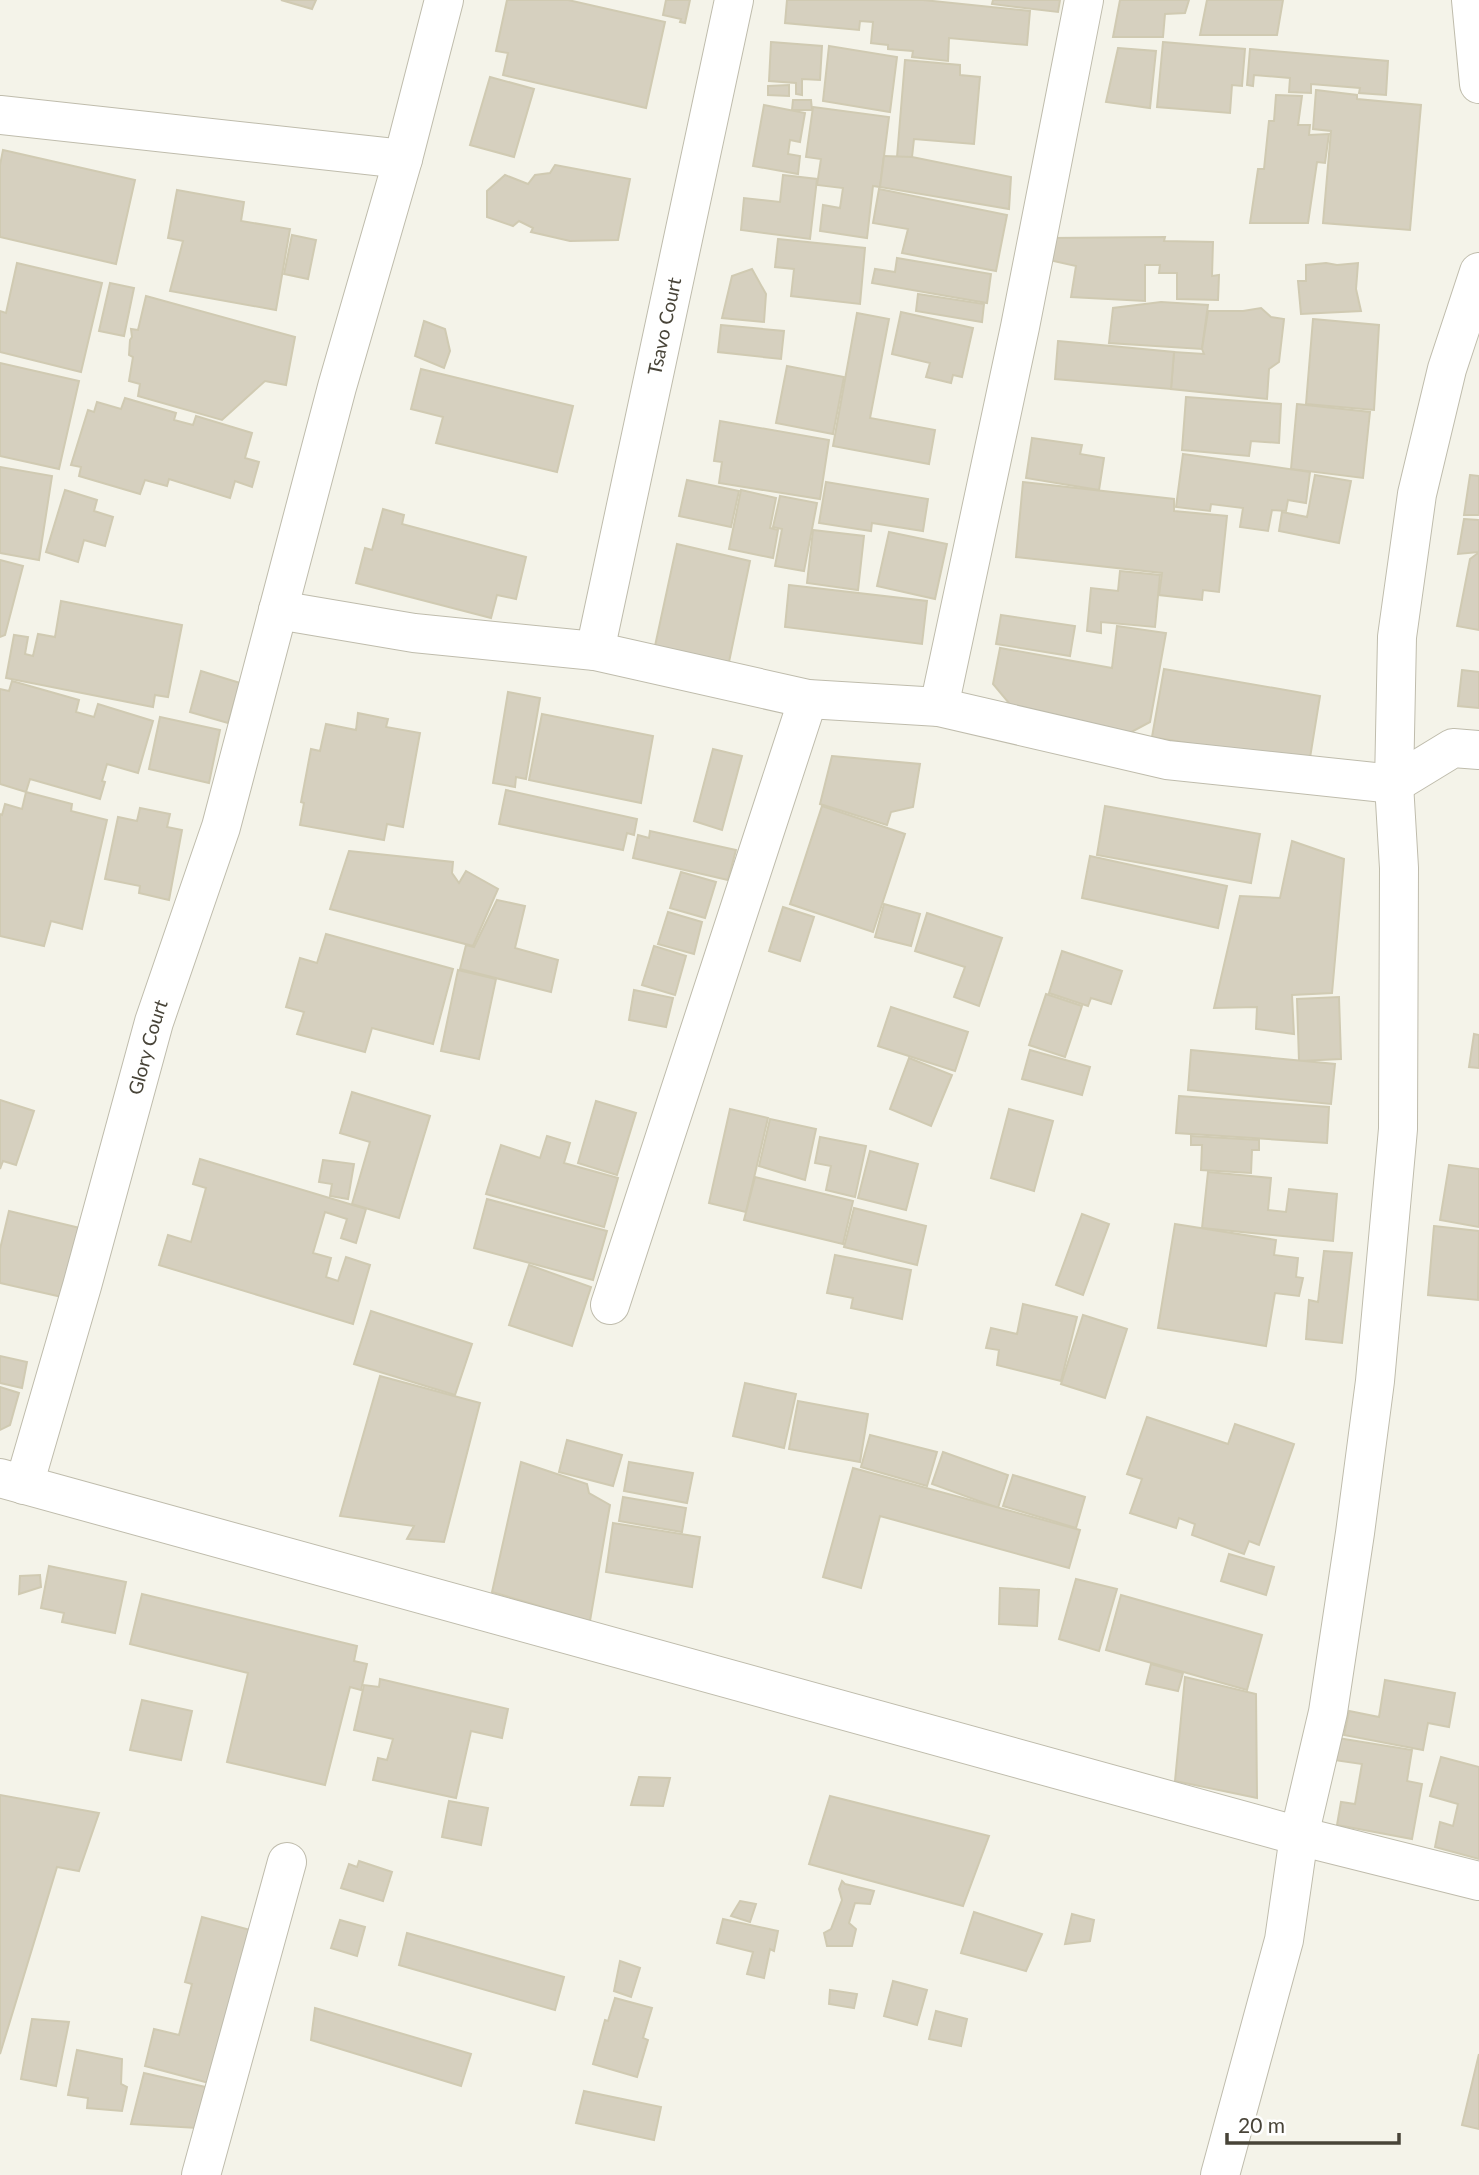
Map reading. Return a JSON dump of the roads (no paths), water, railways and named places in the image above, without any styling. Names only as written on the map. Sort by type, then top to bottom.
[{"type":"street","name":"Glory Court","points":[[12,1482],[82,1286],[154,1022],[221,827],[337,387],[403,159],[444,0]]},
{"type":"street","name":"Tsavo Court","points":[[595,651],[734,0]]},
{"type":"street","points":[[939,707],[1020,327],[1084,0]]},
{"type":"street","points":[[1471,0],[1479,84]]},
{"type":"street","points":[[0,115],[403,159]]},
{"type":"street","points":[[1220,2175],[1284,1940],[1299,1836],[1328,1712],[1355,1533],[1375,1381],[1398,1129],[1399,868],[1394,784],[1397,636],[1417,494],[1447,369],[1479,272]]},
{"type":"street","points":[[278,610],[414,633],[595,651],[808,699],[939,707],[1167,760],[1394,784],[1453,748],[1479,750]]},
{"type":"street","points":[[610,1305],[808,699]]},
{"type":"street","points":[[12,1482],[1299,1836],[1479,1881]]},
{"type":"street","points":[[201,2175],[287,1862]]}]
